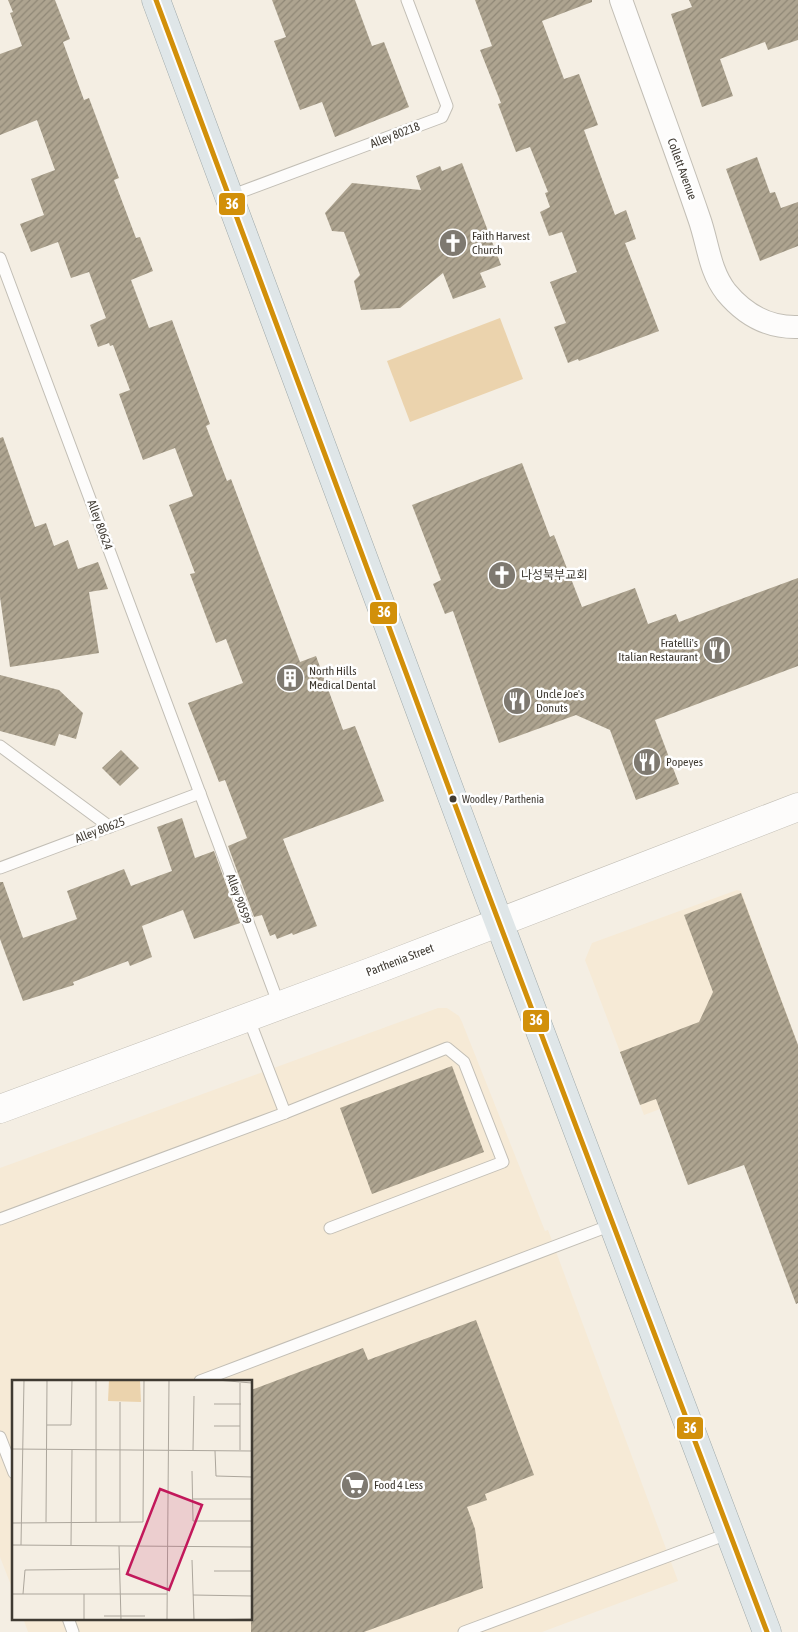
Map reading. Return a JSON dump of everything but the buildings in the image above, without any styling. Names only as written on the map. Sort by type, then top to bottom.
[{"type":"main road","points":[[156,0],[499,921],[767,1632]]},
{"type":"main road","name":"Parthenia Street","points":[[0,1109],[280,1005],[798,807]]},
{"type":"street","name":"Collett Avenue","points":[[621,0],[700,221],[712,267],[726,291],[741,308],[763,322],[798,326]]},
{"type":"lane","name":"Alley 80218","points":[[230,196],[442,117],[447,106],[407,0]]},
{"type":"lane","name":"Alley 80624","points":[[0,258],[200,793]]},
{"type":"lane","points":[[0,746],[110,826]]},
{"type":"lane","name":"Alley 80625","points":[[0,868],[200,793]]},
{"type":"lane","name":"Alley 90599","points":[[200,793],[280,1005]]},
{"type":"lane","points":[[248,1017],[285,1112]]},
{"type":"lane","points":[[0,1219],[285,1112],[447,1048],[464,1062],[503,1162],[330,1228]]},
{"type":"lane","points":[[203,1380],[614,1224]]},
{"type":"lane","points":[[0,1437],[10,1453]]},
{"type":"lane","points":[[464,1632],[730,1533]]},
{"type":"lane","points":[[69,1620],[73,1632]]},
{"type":"shaded area","points":[[500,318],[523,379],[410,422],[387,361]]},
{"type":"shaded area","points":[[737,890],[741,891],[798,1045],[798,1058],[644,1115],[585,960],[592,943]]},
{"type":"shaded area","points":[[438,1008],[447,1008],[459,1016],[462,1022],[545,1231],[548,1230],[678,1581],[542,1632],[28,1632],[24,1620],[252,1620],[252,1380],[12,1380],[12,1588],[0,1557],[0,1168]]},
{"type":"transit line","name":"36","points":[[156,0],[480,872],[767,1632]]},
{"type":"place","name":"Faith Harvest Church","points":[[453,243]]},
{"type":"place","name":"나성북부교회","points":[[502,575]]},
{"type":"place","name":"Fratelli's Italian Restaurant","points":[[717,650]]},
{"type":"place","name":"North Hills Medical Dental","points":[[290,678]]},
{"type":"place","name":"Uncle Joe's Donuts","points":[[517,701]]},
{"type":"place","name":"Popeyes","points":[[647,762]]},
{"type":"place","name":"Woodley / Parthenia","points":[[453,799]]},
{"type":"place","name":"Food 4 Less","points":[[355,1485]]}]
